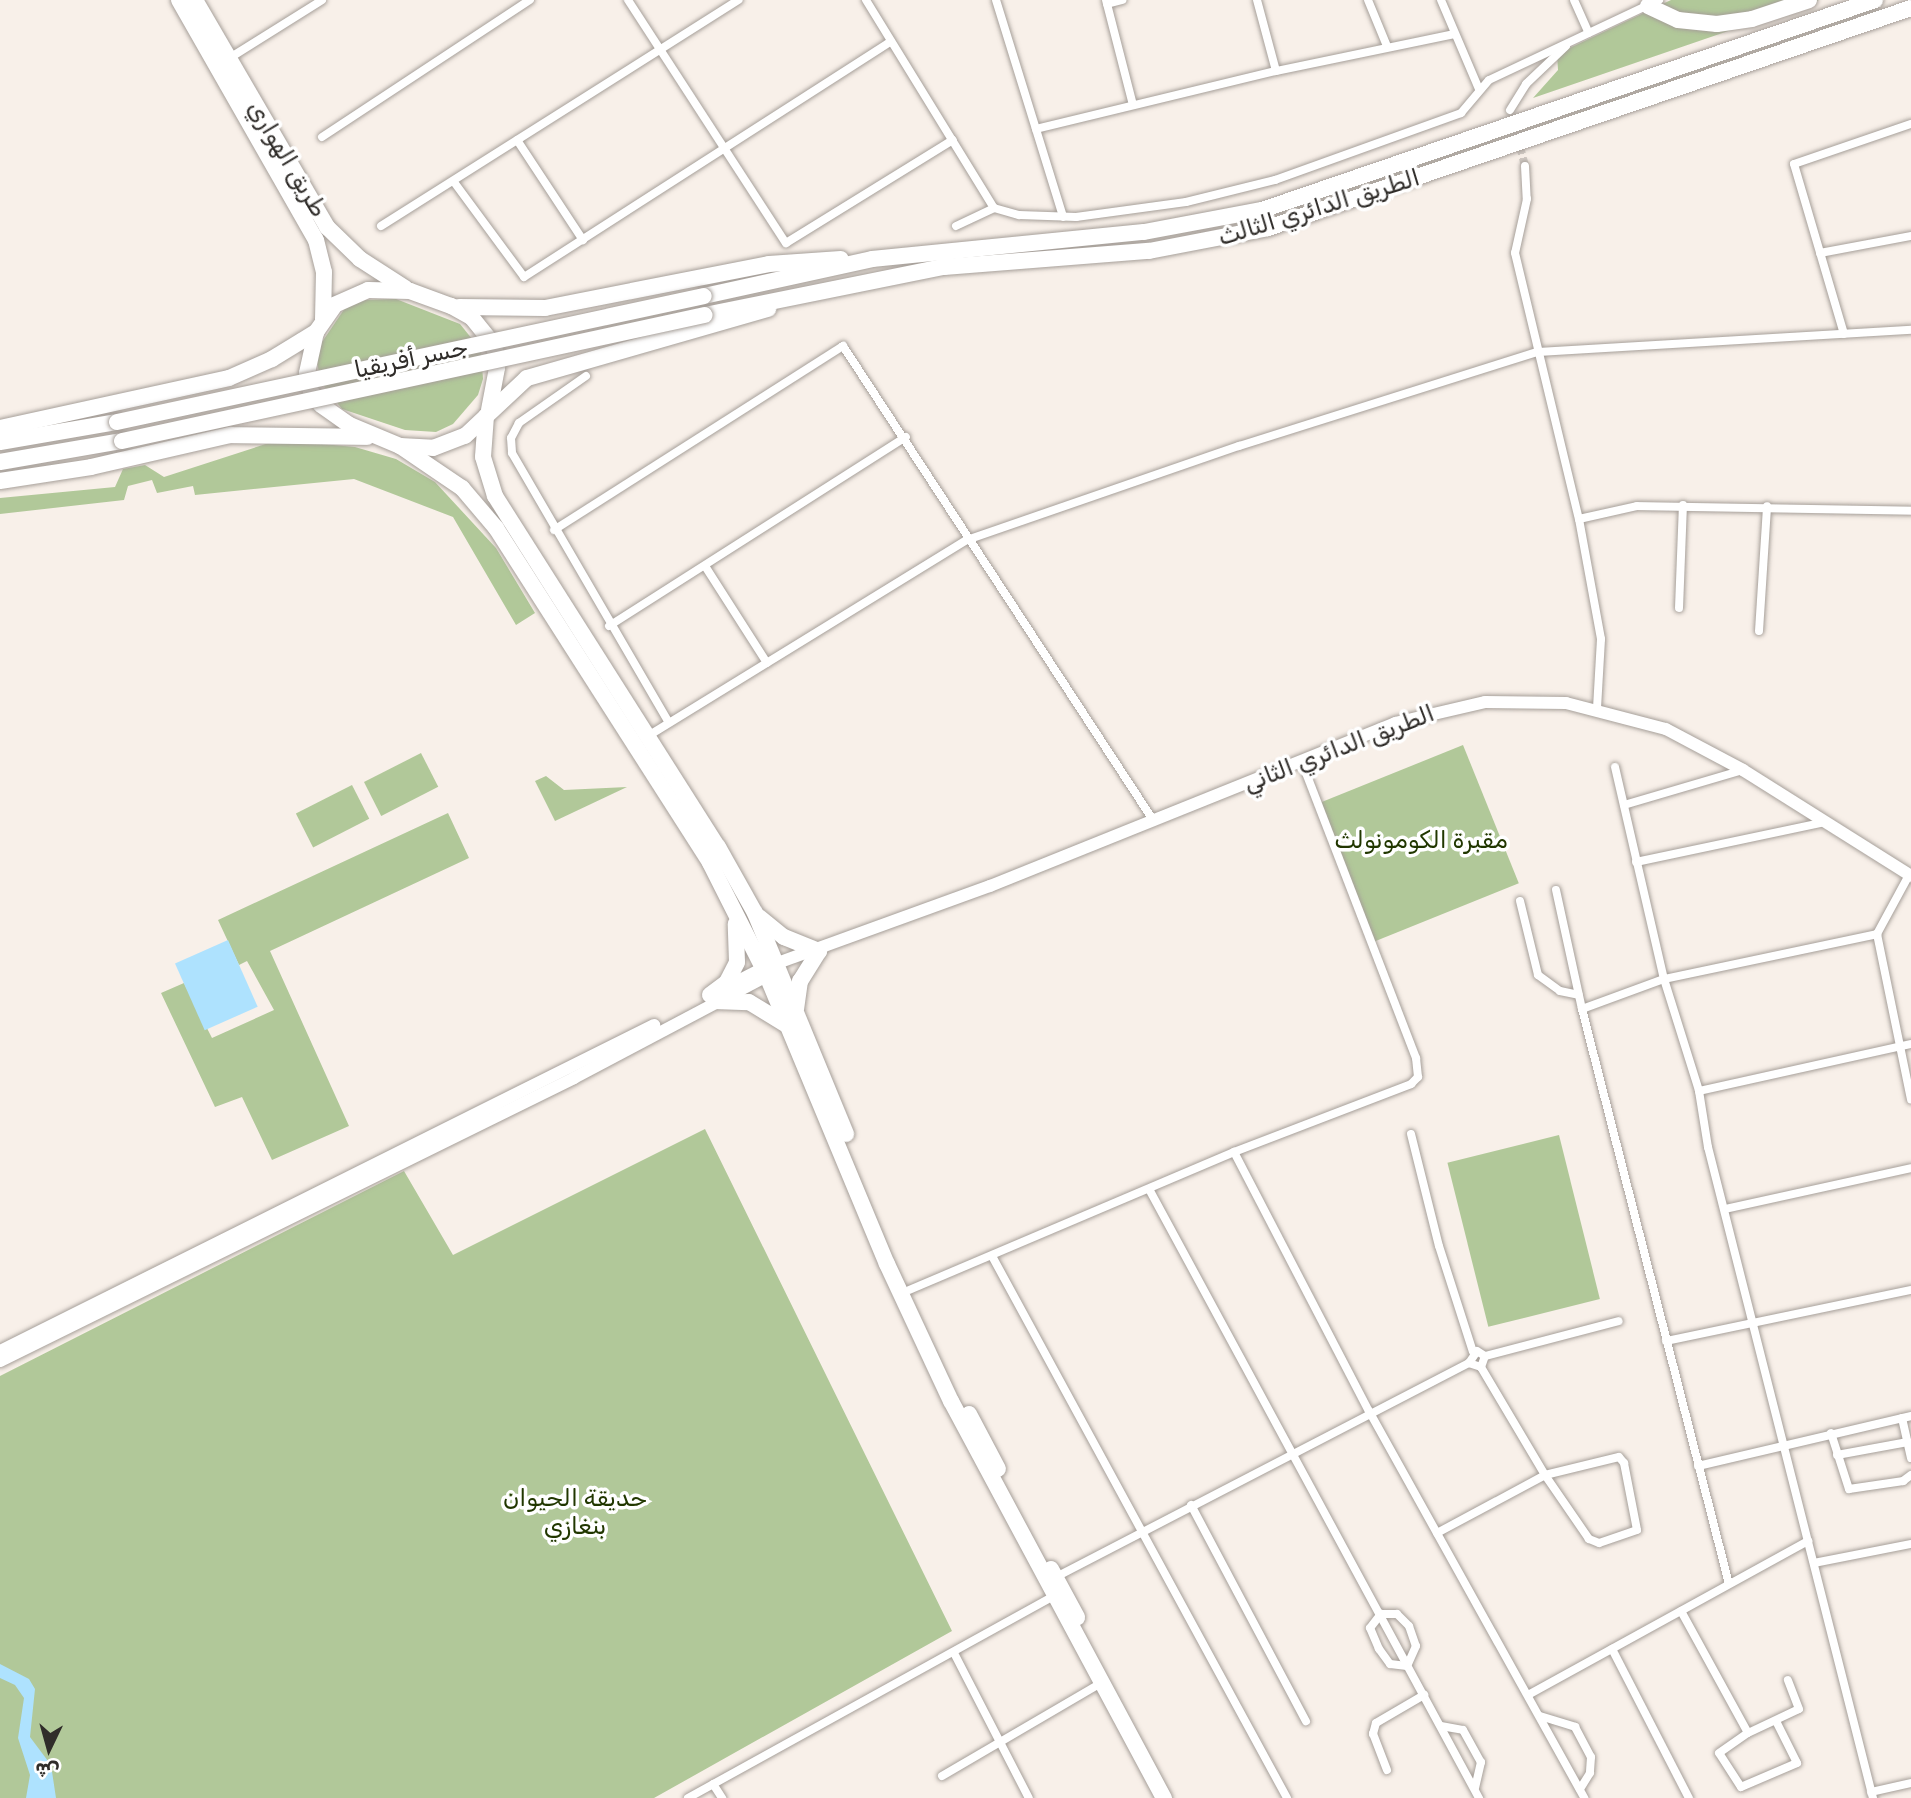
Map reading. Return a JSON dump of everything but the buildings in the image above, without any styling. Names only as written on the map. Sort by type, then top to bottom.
[{"type":"highway","name":"طريق الهواري","points":[[179,0],[316,240],[324,272],[320,325]]},
{"type":"highway","name":"طريق الهواري","points":[[195,0],[327,227],[360,259],[410,291]]},
{"type":"highway","points":[[1655,2],[1678,20],[1717,24],[1752,19],[1809,0]]},
{"type":"highway","name":"الطريق الدائري الثالث","points":[[704,296],[872,259],[1144,232],[1262,209],[1875,0]]},
{"type":"highway","name":"الطريق الدائري الثالث","points":[[705,315],[943,267],[1149,251],[1268,228],[1907,12]]},
{"type":"highway","points":[[451,306],[545,308],[769,264],[872,259]]},
{"type":"highway","points":[[0,428],[229,378],[272,359],[320,325],[335,305],[368,289],[410,291],[451,306],[471,317],[494,345],[497,368],[482,457],[495,496],[648,736],[755,913],[771,970],[915,1326],[1055,1586],[1175,1798]]},
{"type":"highway","points":[[400,446],[433,449],[450,444],[527,378],[554,368],[717,327],[807,295]]},
{"type":"highway","name":"جسر أفريقيا","points":[[0,442],[117,422],[704,296]]},
{"type":"highway","name":"جسر أفريقيا","points":[[0,462],[122,441],[705,315]]},
{"type":"highway","points":[[320,325],[307,373],[311,392],[334,416],[400,446],[462,488],[496,528],[694,834],[771,970]]},
{"type":"highway","points":[[0,481],[91,467],[230,435],[379,438]]},
{"type":"highway","points":[[712,998],[727,982],[737,962],[739,939],[732,904]]},
{"type":"highway","points":[[755,913],[784,937],[819,951],[800,981],[792,1021],[909,1290],[965,1407],[1101,1683],[1164,1798]]},
{"type":"highway","points":[[712,998],[764,1007],[792,1021]]},
{"type":"main road","name":"الطريق الدائري الثاني","points":[[712,998],[771,970],[1395,723],[1485,702],[1527,700],[1597,708],[1666,729],[1743,770],[1910,875]]},
{"type":"main road","points":[[0,1351],[712,998]]},
{"type":"main road","points":[[0,1362],[574,1078],[712,998]]},
{"type":"street","points":[[228,58],[322,0]]},
{"type":"street","points":[[322,136],[530,0]]},
{"type":"street","points":[[628,0],[786,243],[953,140]]},
{"type":"street","points":[[381,226],[739,0]]},
{"type":"street","points":[[866,0],[994,208]]},
{"type":"street","points":[[996,0],[1063,217]]},
{"type":"street","points":[[1122,0],[1106,2],[1133,105]]},
{"type":"street","points":[[1257,0],[1276,71]]},
{"type":"street","points":[[1368,0],[1387,46]]},
{"type":"street","points":[[1441,0],[1479,89]]},
{"type":"street","points":[[1574,0],[1589,33]]},
{"type":"street","points":[[956,226],[994,208],[1018,215],[1063,217],[1186,202],[1275,180],[1457,115],[1469,107],[1479,89],[1494,77],[1655,2]]},
{"type":"street","points":[[1036,129],[1276,71],[1454,34]]},
{"type":"street","points":[[454,182],[524,277],[891,41]]},
{"type":"street","points":[[1510,110],[1526,85],[1571,41]]},
{"type":"street","points":[[1844,334],[1794,164],[1911,124]]},
{"type":"street","points":[[517,140],[583,240]]},
{"type":"street","points":[[1525,166],[1527,199],[1515,253],[1579,520],[1601,639],[1597,708]]},
{"type":"street","points":[[1820,253],[1911,236]]},
{"type":"street","points":[[648,736],[967,540],[1239,446],[1538,352],[1911,330]]},
{"type":"street","points":[[554,530],[838,347],[847,349],[906,438],[967,540],[1153,820]]},
{"type":"street","points":[[586,376],[519,423],[511,438],[515,461],[609,626],[669,723]]},
{"type":"street","points":[[609,626],[906,438]]},
{"type":"street","points":[[1679,608],[1684,505]]},
{"type":"street","points":[[1579,520],[1637,506],[1767,506],[1911,511]]},
{"type":"street","points":[[1759,631],[1767,506]]},
{"type":"street","points":[[705,566],[767,663]]},
{"type":"street","points":[[909,1290],[1234,1152],[1411,1084],[1420,1070],[1301,762]]},
{"type":"street","points":[[1615,767],[1664,979],[1699,1091],[1752,1322],[1872,1795],[1911,1783]]},
{"type":"street","points":[[1624,805],[1743,770]]},
{"type":"street","points":[[1636,862],[1828,822]]},
{"type":"street","points":[[1910,875],[1877,934],[1911,1100]]},
{"type":"street","points":[[1556,890],[1582,1009],[1729,1584]]},
{"type":"street","points":[[1520,901],[1538,975],[1560,991],[1579,995]]},
{"type":"street","points":[[1582,1009],[1664,979],[1877,934]]},
{"type":"street","points":[[1699,1091],[1911,1044]]},
{"type":"street","points":[[1411,1134],[1443,1258],[1473,1352],[1469,1363]]},
{"type":"street","points":[[1234,1152],[1369,1411],[1584,1798]]},
{"type":"street","points":[[1725,1209],[1911,1168]]},
{"type":"street","points":[[1149,1189],[1479,1798]]},
{"type":"street","points":[[992,1256],[1287,1798]]},
{"type":"street","points":[[1666,1341],[1911,1290]]},
{"type":"street","points":[[1473,1352],[1485,1356],[1619,1321]]},
{"type":"street","points":[[1481,1367],[1485,1356]]},
{"type":"street","points":[[688,1798],[954,1653],[1143,1531],[1369,1411],[1469,1363],[1481,1367],[1545,1475],[1592,1541],[1600,1543],[1637,1530],[1621,1458],[1545,1475],[1437,1533]]},
{"type":"street","points":[[1698,1466],[1907,1417],[1911,1458]]},
{"type":"street","points":[[1831,1433],[1846,1486],[1853,1490],[1903,1481],[1911,1475]]},
{"type":"street","points":[[1837,1455],[1908,1442]]},
{"type":"street","points":[[1191,1505],[1306,1721]]},
{"type":"street","points":[[1528,1695],[1808,1541]]},
{"type":"street","points":[[1814,1563],[1911,1544]]},
{"type":"street","points":[[1681,1611],[1748,1733]]},
{"type":"street","points":[[1381,1614],[1370,1628],[1379,1648],[1390,1664],[1407,1666]]},
{"type":"street","points":[[1381,1614],[1397,1614],[1409,1626],[1416,1646],[1407,1666]]},
{"type":"street","points":[[1612,1649],[1689,1798]]},
{"type":"street","points":[[954,1653],[1029,1798]]},
{"type":"street","points":[[1776,1721],[1797,1763],[1744,1788],[1719,1755],[1748,1733],[1800,1707],[1788,1680]]},
{"type":"street","points":[[942,1776],[1101,1683]]},
{"type":"street","points":[[1387,1770],[1373,1734],[1376,1723],[1424,1695]]},
{"type":"street","points":[[1540,1716],[1575,1727],[1591,1757],[1590,1773],[1580,1789]]},
{"type":"street","points":[[1441,1726],[1463,1730],[1481,1762],[1475,1788]]},
{"type":"street","points":[[713,1784],[722,1798]]},
{"type":"green space","points":[[1671,0],[1819,0],[1533,98],[1558,70],[1557,54]]},
{"type":"green space","points":[[396,299],[460,324],[481,350],[483,379],[478,395],[453,424],[436,432],[405,430],[342,409],[320,381],[317,360],[322,342],[345,308],[363,300]]},
{"type":"green space","points":[[278,440],[355,447],[396,459],[435,482],[496,548],[535,613],[516,625],[453,517],[354,479],[195,495],[193,486],[157,493],[152,480],[128,486],[124,500],[0,514],[0,498],[115,487],[123,469],[145,465],[164,477]]},
{"type":"green space","name":"مقبرة الكومونولث","points":[[1463,745],[1519,883],[1373,942],[1317,804]]},
{"type":"green space","points":[[421,753],[438,787],[381,816],[364,782]]},
{"type":"green space","points":[[546,776],[564,790],[627,787],[555,821],[535,781]]},
{"type":"green space","points":[[352,785],[369,819],[313,847],[296,814]]},
{"type":"green space","points":[[448,813],[469,858],[270,951],[349,1126],[272,1160],[242,1097],[215,1107],[161,993],[184,983],[212,1038],[274,1010],[247,961],[239,965],[218,920]]},
{"type":"green space","name":"حديقة الحيوان بنغازي","points":[[705,1129],[952,1631],[654,1798],[0,1798],[0,1376],[404,1171],[453,1255]]},
{"type":"green space","points":[[1559,1135],[1600,1299],[1488,1327],[1447,1163]]},
{"type":"water","points":[[228,940],[258,1007],[205,1030],[175,964]]},
{"type":"water","points":[[0,1664],[29,1679],[35,1689],[30,1737],[51,1765],[56,1798],[26,1798],[30,1775],[18,1738],[24,1698],[15,1685],[0,1678]]},
{"type":"tunnel","points":[[1514,123],[1525,166]]}]
